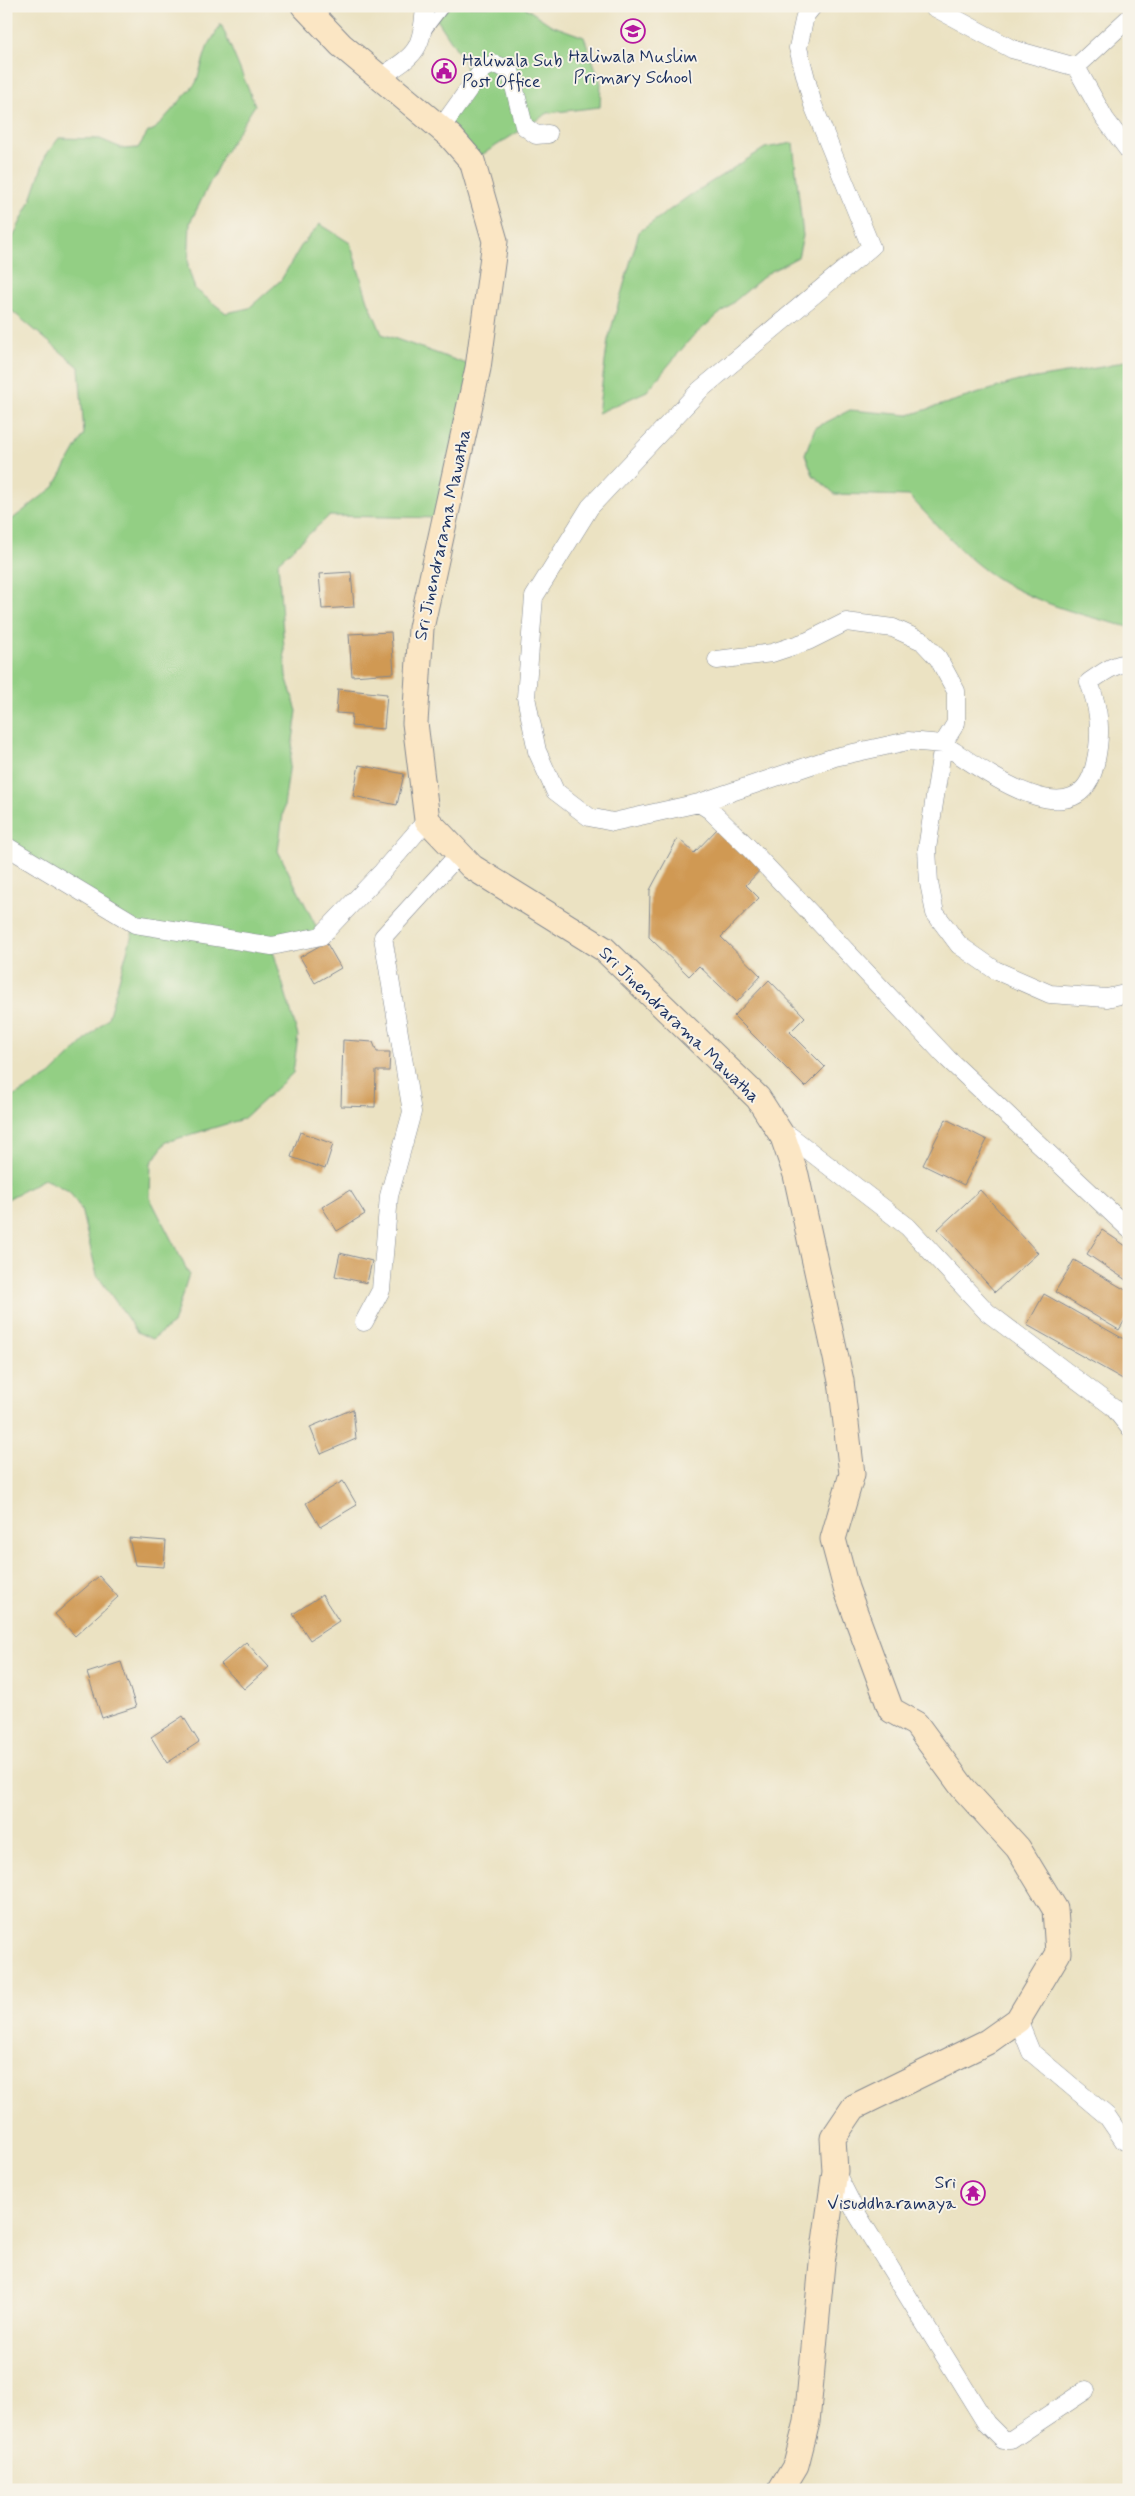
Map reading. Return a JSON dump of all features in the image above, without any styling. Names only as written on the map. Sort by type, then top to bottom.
[{"type":"main road","name":"Sri Jinendrarama Mawatha","points":[[304,6],[341,45],[441,128],[472,161],[495,240],[478,368],[421,628],[415,723],[427,820],[472,867],[604,949],[758,1098],[783,1137],[796,1174],[841,1381],[852,1474],[834,1540],[846,1588],[890,1710],[916,1724],[964,1788],[1018,1848],[1055,1909],[1058,1953],[1018,2020]]},
{"type":"main road","points":[[781,2490],[796,2465],[807,2422],[822,2263],[835,2171],[833,2138],[854,2108],[987,2042],[1018,2020]]},
{"type":"street","points":[[379,78],[410,57],[423,36],[425,6]]},
{"type":"street","points":[[813,6],[805,16],[798,48],[813,105],[871,247],[700,390],[590,507],[534,597],[526,697],[537,751],[555,791],[588,816],[613,822],[700,803],[835,757],[908,741],[943,744],[1015,790],[1049,799],[1069,799],[1084,790],[1093,775],[1097,754],[1101,728],[1096,702],[1089,682],[1108,670],[1124,663],[1129,664]]},
{"type":"street","points":[[932,6],[1012,49],[1076,67],[1105,119],[1129,152]]},
{"type":"street","points":[[1076,67],[1129,18]]},
{"type":"street","points":[[441,128],[483,69],[494,64],[510,70],[524,126],[536,135],[548,134]]},
{"type":"street","points":[[716,660],[772,653],[808,641],[846,622],[893,628],[922,641],[938,658],[956,691],[956,723],[943,744],[927,849],[929,882],[935,913],[959,945],[996,970],[1050,994],[1107,998],[1129,993]]},
{"type":"street","points":[[700,803],[710,810],[749,848],[948,1059],[1129,1229]]},
{"type":"street","points":[[6,846],[135,924],[272,946],[321,936],[382,872],[427,820]]},
{"type":"street","points":[[364,1322],[381,1290],[390,1196],[412,1112],[383,937],[459,854]]},
{"type":"street","points":[[783,1137],[790,1136],[908,1227],[987,1312],[1113,1408],[1129,1426]]},
{"type":"street","points":[[1018,2020],[1031,2052],[1107,2116],[1124,2141]]},
{"type":"street","points":[[835,2171],[856,2214],[986,2423],[1003,2440],[1011,2440],[1086,2390]]},
{"type":"lane","points":[[423,36],[445,6]]},
{"type":"green space","points":[[428,6],[523,6],[551,25],[584,37],[601,83],[600,107],[548,113],[472,161],[441,128],[469,78],[463,59]]},
{"type":"green space","points":[[221,24],[255,105],[224,154],[190,223],[188,267],[195,289],[226,313],[249,308],[281,280],[301,246],[320,224],[350,243],[368,301],[382,334],[478,368],[445,518],[329,516],[278,562],[286,676],[297,711],[278,851],[321,936],[272,947],[298,1036],[293,1073],[243,1119],[166,1142],[151,1163],[150,1198],[189,1274],[173,1324],[152,1339],[137,1332],[97,1275],[81,1209],[69,1191],[44,1179],[6,1200],[6,1101],[50,1075],[108,1018],[135,924],[6,846],[6,524],[54,487],[84,434],[79,367],[6,306],[6,252],[30,202],[46,155],[59,138],[100,139],[124,149],[138,148],[148,132],[155,129],[196,83],[207,48]]},
{"type":"green space","points":[[793,143],[803,236],[798,257],[768,273],[692,337],[647,391],[598,413],[608,340],[639,232],[689,196],[765,148]]},
{"type":"green space","points":[[1129,359],[1129,627],[1069,611],[1011,587],[977,564],[959,548],[909,496],[835,494],[813,475],[805,454],[815,428],[850,410],[909,415],[1018,381],[1108,366]]},
{"type":"building","points":[[351,572],[354,607],[322,609],[319,574]]},
{"type":"building","points":[[391,632],[394,673],[352,676],[349,634]]},
{"type":"building","points":[[338,689],[387,694],[384,729],[351,726],[352,714],[336,713]]},
{"type":"building","points":[[359,765],[404,774],[397,805],[353,796]]},
{"type":"building","points":[[719,827],[762,868],[746,885],[759,898],[721,937],[761,976],[737,1002],[699,966],[689,976],[649,937],[650,890],[678,838],[694,853]]},
{"type":"building","points":[[326,942],[341,968],[315,983],[300,957]]},
{"type":"building","points":[[769,980],[805,1017],[790,1032],[825,1067],[805,1087],[734,1016]]},
{"type":"building","points":[[343,1040],[373,1042],[377,1052],[390,1052],[389,1071],[376,1071],[375,1107],[341,1106]]},
{"type":"building","points":[[946,1119],[987,1140],[964,1185],[923,1165]]},
{"type":"building","points":[[300,1132],[333,1144],[325,1169],[291,1157]]},
{"type":"building","points":[[350,1190],[365,1214],[337,1231],[322,1207]]},
{"type":"building","points":[[980,1190],[1038,1253],[995,1292],[938,1229]]},
{"type":"building","points":[[1102,1230],[1129,1248],[1129,1282],[1087,1254]]},
{"type":"building","points":[[340,1253],[372,1261],[367,1283],[335,1276]]},
{"type":"building","points":[[1074,1260],[1129,1292],[1129,1313],[1119,1330],[1055,1292]]},
{"type":"building","points":[[1044,1294],[1129,1342],[1128,1382],[1027,1325]]},
{"type":"building","points":[[353,1409],[356,1439],[321,1454],[310,1427]]},
{"type":"building","points":[[343,1481],[357,1505],[320,1527],[306,1503]]},
{"type":"building","points":[[129,1538],[166,1541],[164,1567],[135,1565]]},
{"type":"building","points":[[99,1576],[118,1597],[75,1636],[55,1614]]},
{"type":"building","points":[[322,1595],[339,1621],[310,1640],[293,1614]]},
{"type":"building","points":[[246,1642],[269,1667],[244,1689],[221,1664]]},
{"type":"building","points":[[121,1662],[136,1707],[102,1718],[87,1673]]},
{"type":"building","points":[[183,1716],[199,1742],[167,1763],[151,1737]]},
{"type":"place","name":"Haliwala Muslim Primary School","points":[[633,31]]},
{"type":"place","name":"Haliwala Sub Post Office","points":[[444,71]]},
{"type":"place","name":"Sri Visuddharamaya","points":[[973,2193]]}]
